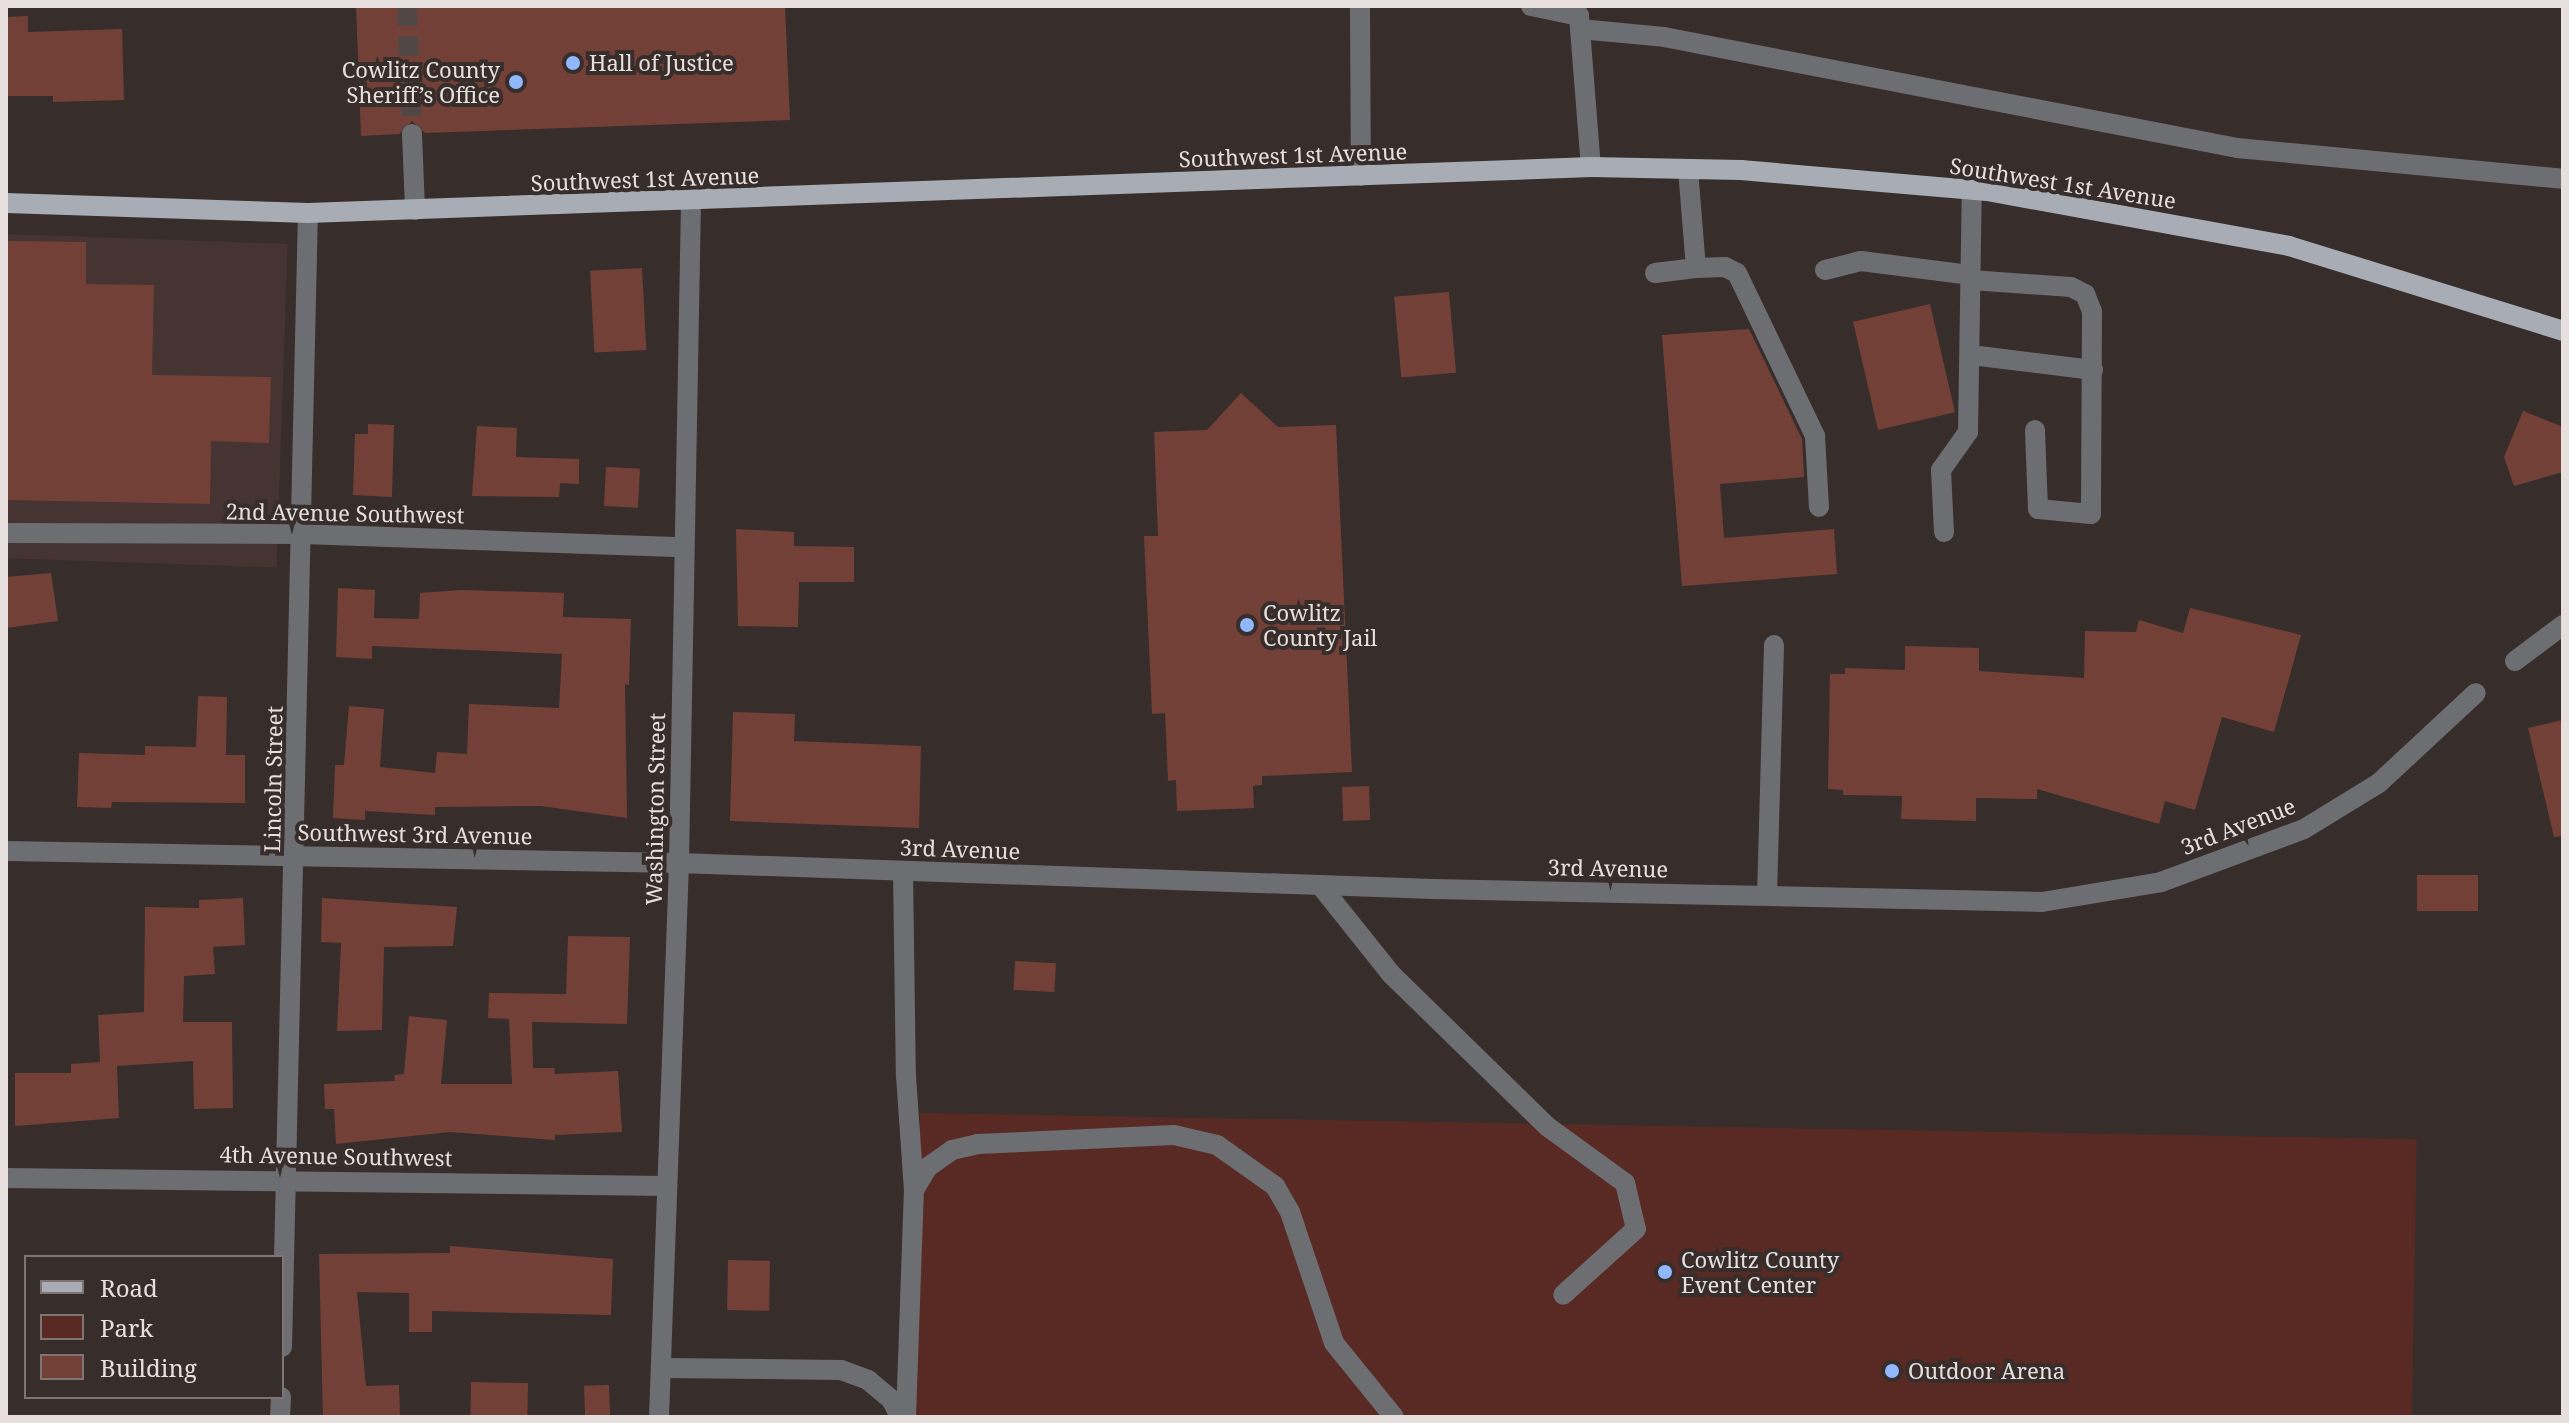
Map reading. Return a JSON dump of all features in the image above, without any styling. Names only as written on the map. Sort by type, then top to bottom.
[{"type":"main road","name":"Southwest 1st Avenue","points":[[6,203],[308,213],[691,202],[1591,167],[1688,169],[1972,190],[2289,246],[2563,331]]},
{"type":"street","points":[[1360,6],[1361,176]]},
{"type":"street","points":[[1531,6],[1664,37],[2237,148],[2563,179]]},
{"type":"street","points":[[1577,17],[1591,167]]},
{"type":"street","points":[[412,134],[415,210]]},
{"type":"street","points":[[1688,169],[1696,268]]},
{"type":"street","points":[[1944,532],[1941,470],[1968,432],[1972,190]]},
{"type":"street","name":"Washington Street","points":[[659,1417],[679,863],[691,202]]},
{"type":"street","name":"Lincoln Street","points":[[284,1280],[308,213]]},
{"type":"street","points":[[1825,270],[1861,261],[1971,278],[2071,287],[2085,294],[2092,311],[2091,514],[2038,509],[2035,430]]},
{"type":"street","points":[[1655,273],[1725,267],[1737,273],[1815,436],[1819,507]]},
{"type":"street","points":[[1971,355],[2093,370]]},
{"type":"street","name":"2nd Avenue Southwest","points":[[6,533],[302,534],[683,547]]},
{"type":"street","points":[[2515,661],[2563,625]]},
{"type":"street","points":[[1767,896],[1774,645]]},
{"type":"street","name":"3rd Avenue","points":[[679,863],[1320,885],[2042,902],[2161,882],[2304,829],[2379,783],[2476,693]]},
{"type":"street","name":"Southwest 3rd Avenue","points":[[6,851],[679,863]]},
{"type":"street","points":[[903,871],[906,1076],[914,1190],[906,1417]]},
{"type":"street","points":[[1320,885],[1402,985],[1548,1127],[1625,1183],[1636,1229],[1563,1295]]},
{"type":"street","points":[[914,1190],[940,1159],[977,1144],[1174,1135],[1217,1145],[1275,1186],[1290,1212],[1334,1343],[1394,1417]]},
{"type":"street","name":"4th Avenue Southwest","points":[[6,1178],[287,1179],[666,1186]]},
{"type":"street","points":[[661,1368],[841,1370],[868,1380],[891,1399],[900,1417]]},
{"type":"shaded area","points":[[6,234],[288,244],[277,568],[6,558]]},
{"type":"green space","name":"Cowlitz County Event Center","points":[[920,1113],[2417,1139],[2412,1417],[915,1417]]},
{"type":"building","name":"Hall of Justice","points":[[356,6],[785,6],[790,120],[425,133],[412,121],[399,134],[361,136]]},
{"type":"building","points":[[28,16],[28,32],[122,29],[124,100],[53,102],[53,96],[6,96],[6,17]]},
{"type":"building","points":[[6,241],[86,242],[86,284],[154,285],[152,375],[271,377],[269,443],[211,441],[210,504],[6,500]]},
{"type":"building","points":[[642,268],[646,350],[594,353],[590,271]]},
{"type":"building","points":[[1449,292],[1456,373],[1401,377],[1394,297]]},
{"type":"building","points":[[1930,304],[1955,412],[1878,430],[1853,322]]},
{"type":"building","points":[[1749,329],[1802,439],[1804,477],[1720,484],[1724,538],[1834,529],[1837,574],[1682,586],[1662,335]]},
{"type":"building","name":"Cowlitz County Jail","points":[[1241,393],[1278,427],[1336,425],[1352,772],[1262,776],[1262,785],[1253,786],[1254,808],[1177,811],[1176,780],[1168,781],[1165,713],[1152,714],[1144,536],[1158,536],[1154,432],[1207,430]]},
{"type":"building","points":[[2523,411],[2563,427],[2563,472],[2514,486],[2504,457]]},
{"type":"building","points":[[368,424],[394,425],[392,497],[353,495],[355,434],[368,434]]},
{"type":"building","points":[[477,426],[517,428],[516,457],[579,459],[579,484],[560,483],[559,497],[472,496]]},
{"type":"building","points":[[606,467],[640,469],[638,508],[604,506]]},
{"type":"building","points":[[736,529],[794,532],[794,546],[854,547],[854,582],[799,582],[798,627],[738,626]]},
{"type":"building","points":[[51,573],[58,621],[6,628],[6,577]]},
{"type":"building","points":[[338,588],[375,590],[374,618],[419,619],[420,593],[461,590],[564,593],[563,617],[631,619],[629,685],[625,684],[627,818],[541,806],[435,807],[435,815],[365,811],[365,820],[333,818],[335,765],[344,765],[349,706],[384,709],[380,767],[435,773],[437,752],[467,754],[469,704],[559,708],[562,654],[372,646],[372,659],[336,657]]},
{"type":"building","points":[[2190,608],[2301,635],[2274,732],[2222,717],[2195,810],[2165,801],[2159,824],[2037,789],[2037,799],[1976,798],[1976,821],[1901,819],[1902,796],[1843,795],[1843,790],[1828,789],[1830,674],[1845,674],[1845,668],[1905,670],[1905,646],[1979,648],[1979,671],[2084,678],[2085,631],[2136,632],[2139,620],[2183,633]]},
{"type":"building","points":[[198,696],[227,697],[226,755],[245,755],[245,803],[112,802],[111,808],[77,807],[79,753],[145,755],[145,746],[196,747]]},
{"type":"building","points":[[733,712],[795,714],[794,741],[921,746],[919,828],[730,821]]},
{"type":"building","points":[[2563,720],[2563,836],[2554,837],[2528,728]]},
{"type":"building","points":[[1369,786],[1370,820],[1343,821],[1342,787]]},
{"type":"building","points":[[2417,875],[2478,875],[2478,911],[2417,911]]},
{"type":"building","points":[[243,898],[245,945],[213,947],[215,974],[184,976],[183,1022],[232,1022],[233,1108],[194,1109],[193,1061],[117,1066],[119,1118],[15,1126],[15,1073],[71,1073],[71,1064],[100,1062],[98,1015],[144,1012],[145,907],[199,908],[199,900]]},
{"type":"building","points":[[322,898],[457,907],[453,946],[384,947],[382,1030],[337,1031],[341,943],[321,942]]},
{"type":"building","points":[[568,936],[630,937],[627,1024],[532,1022],[533,1068],[554,1068],[555,1074],[618,1071],[622,1132],[555,1135],[555,1140],[450,1132],[336,1144],[334,1109],[325,1109],[324,1084],[395,1081],[394,1075],[404,1074],[409,1016],[447,1020],[441,1084],[512,1084],[509,1019],[488,1018],[489,993],[566,994]]},
{"type":"building","points":[[1015,961],[1056,963],[1054,992],[1013,990]]},
{"type":"building","points":[[450,1246],[613,1259],[611,1315],[432,1311],[432,1332],[409,1332],[409,1293],[357,1292],[366,1386],[399,1385],[400,1417],[323,1417],[319,1254],[450,1253]]},
{"type":"building","points":[[728,1260],[770,1261],[769,1311],[727,1310]]},
{"type":"building","points":[[471,1382],[528,1383],[527,1417],[470,1417]]},
{"type":"building","points":[[609,1385],[610,1417],[585,1417],[584,1386]]},
{"type":"tunnel","points":[[407,6],[412,134]]},
{"type":"place","name":"Hall of Justice","points":[[573,63]]},
{"type":"place","name":"Cowlitz County Sheriff’s Office","points":[[516,82]]},
{"type":"place","name":"Cowlitz County Jail","points":[[1247,625]]},
{"type":"place","name":"Cowlitz County Event Center","points":[[1665,1272]]},
{"type":"place","name":"Outdoor Arena","points":[[1892,1371]]}]
